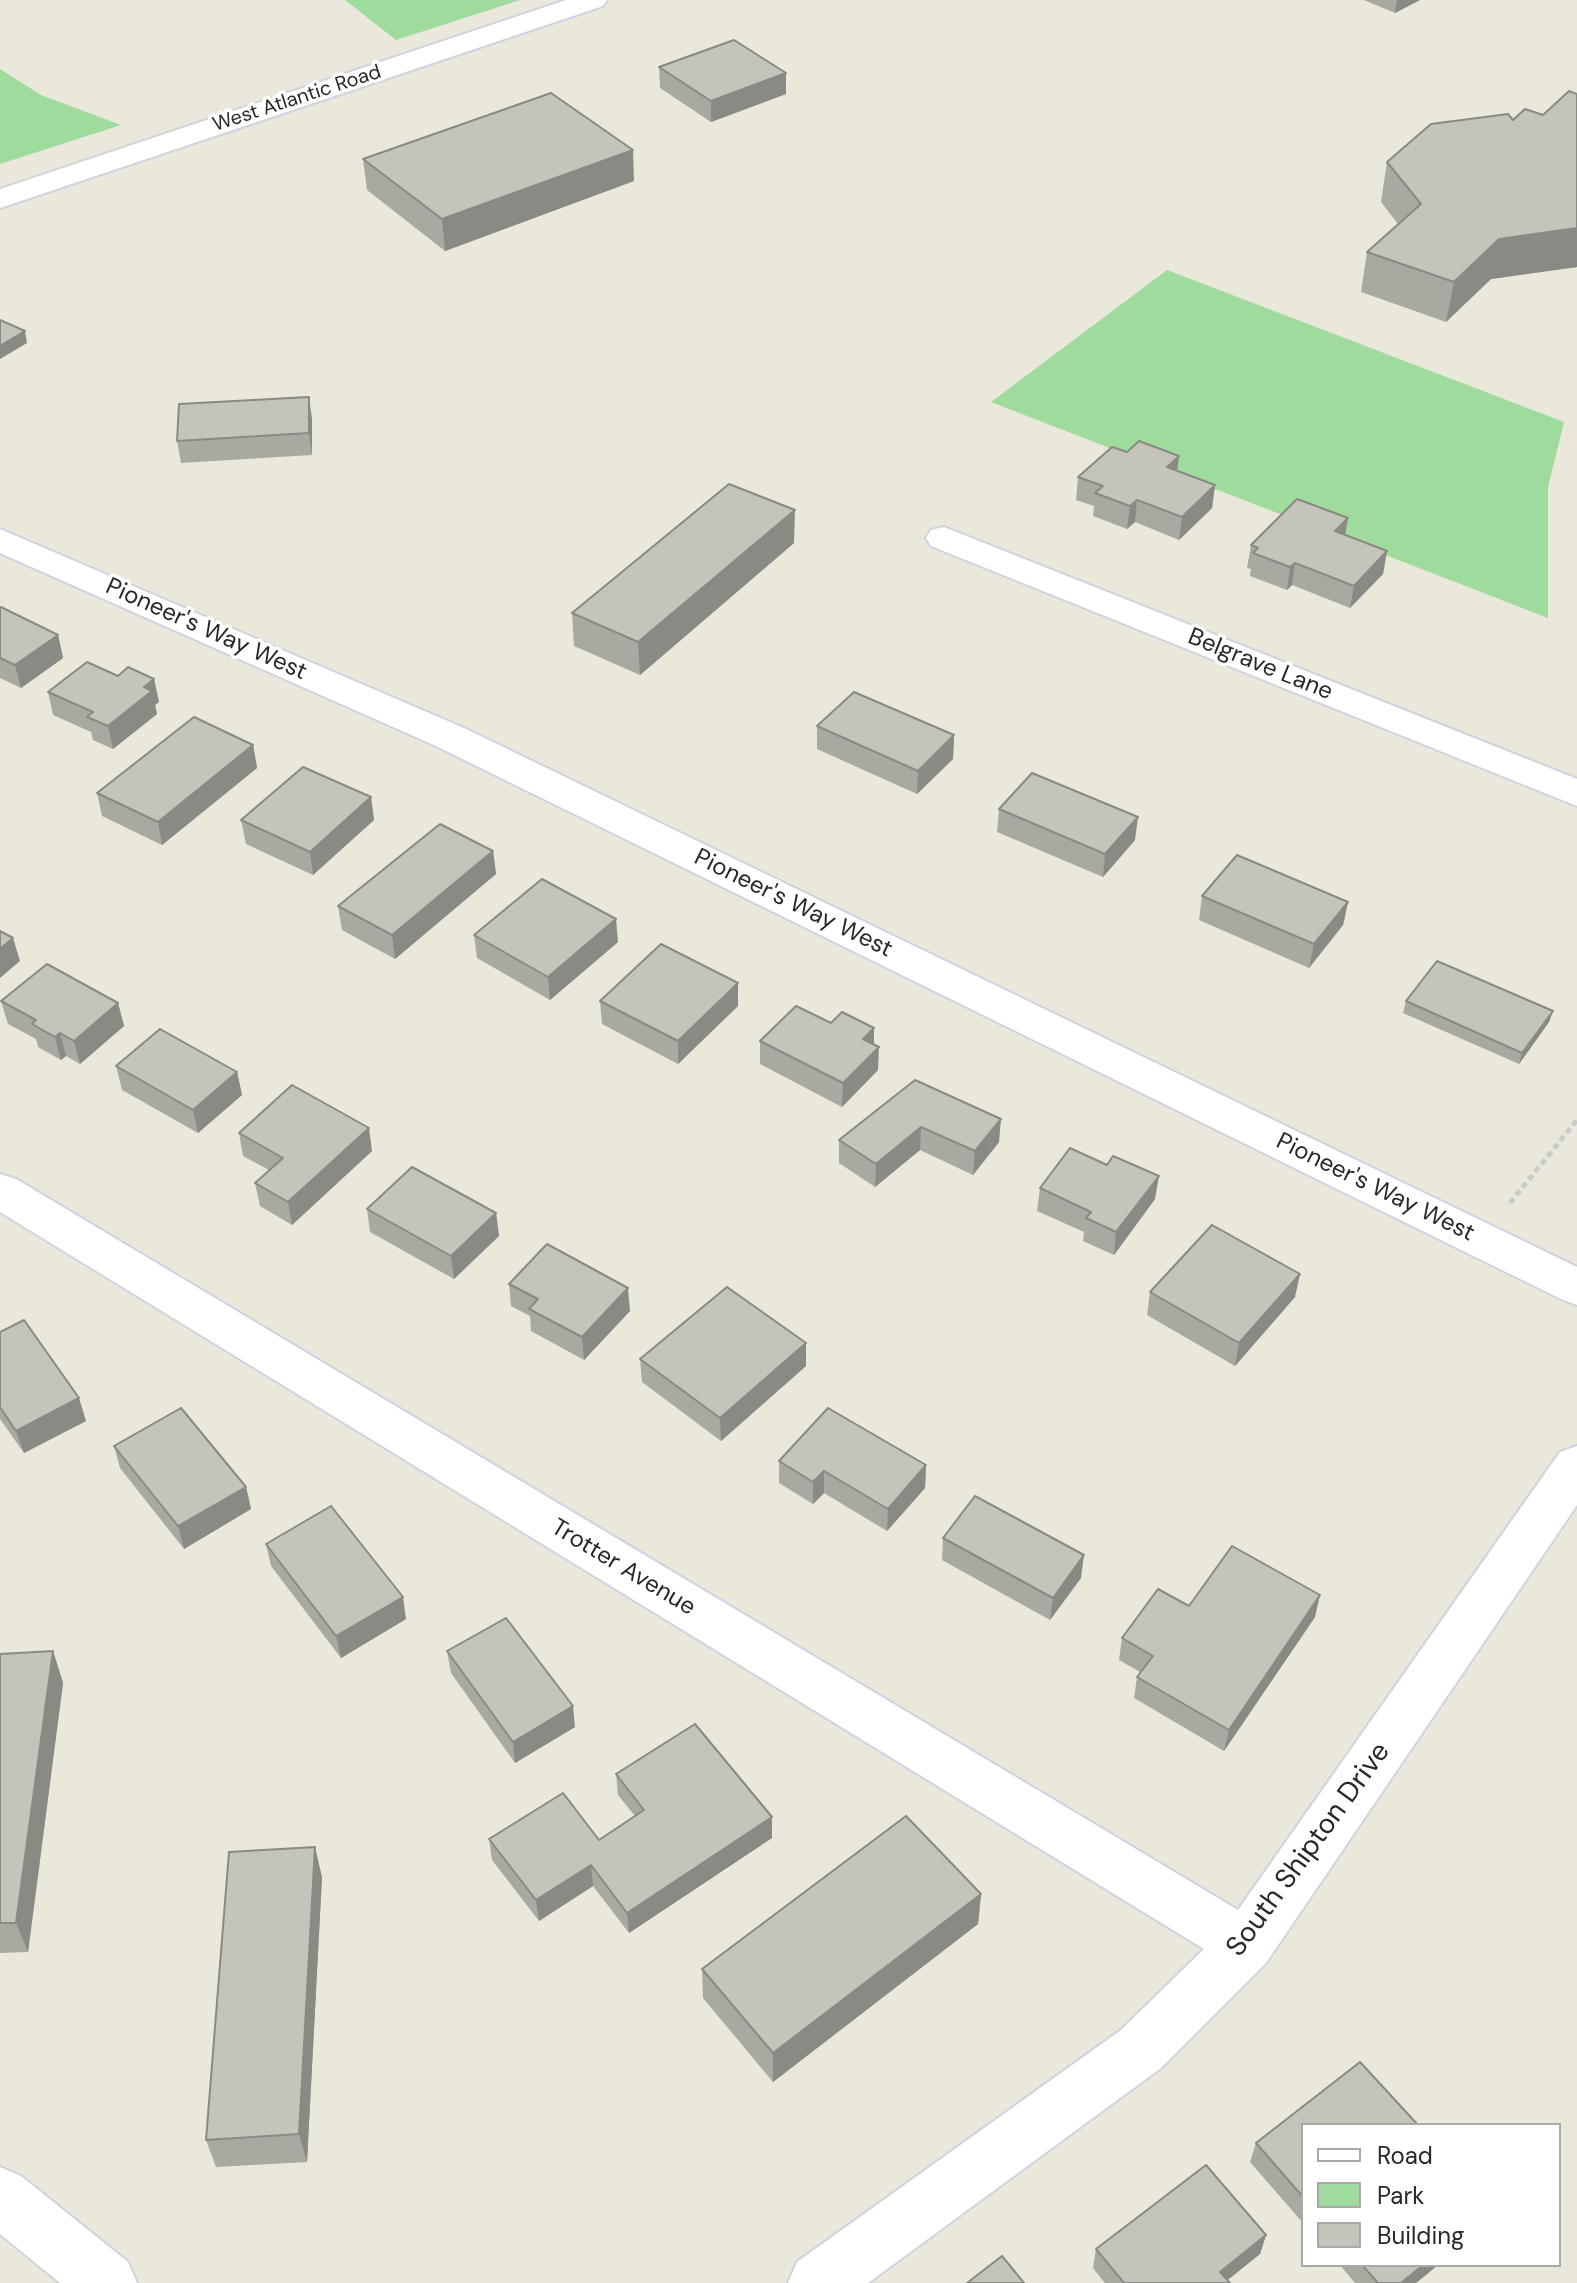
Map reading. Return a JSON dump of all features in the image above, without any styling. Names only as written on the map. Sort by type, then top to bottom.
[{"type":"street","name":"West Atlantic Road","points":[[0,199],[593,0]]},
{"type":"street","name":"Belgrave Lane","points":[[944,538],[1577,793]]},
{"type":"street","name":"Pioneer's Way West","points":[[0,540],[450,737],[1577,1287]]},
{"type":"street","name":"Trotter Avenue","points":[[0,1191],[1246,1945]]},
{"type":"street","name":"South Shipton Drive","points":[[818,2283],[1141,2049],[1246,1945],[1577,1466]]},
{"type":"street","points":[[0,2196],[107,2283]]},
{"type":"path","points":[[1481,1240],[1577,1120]]},
{"type":"green space","points":[[345,0],[520,0],[396,40]]},
{"type":"green space","points":[[0,69],[41,95],[121,125],[0,164]]},
{"type":"green space","points":[[1167,270],[1564,422],[1548,487],[1548,618],[991,402]]},
{"type":"building","points":[[734,40],[786,73],[711,101],[659,67]]},
{"type":"building","points":[[1569,91],[1577,94],[1577,228],[1499,239],[1454,282],[1367,252],[1421,204],[1387,162],[1431,124],[1508,114],[1513,120],[1525,109],[1543,115]]},
{"type":"building","points":[[551,93],[633,150],[442,219],[363,159]]},
{"type":"building","points":[[0,320],[25,331],[0,346]]},
{"type":"building","points":[[309,397],[309,433],[177,441],[179,404]]},
{"type":"building","points":[[1139,441],[1179,456],[1167,467],[1215,485],[1182,517],[1137,500],[1130,506],[1095,493],[1103,486],[1078,477],[1112,447],[1127,452]]},
{"type":"building","points":[[729,484],[795,510],[638,642],[572,613]]},
{"type":"building","points":[[1297,499],[1348,518],[1335,531],[1387,551],[1354,586],[1295,563],[1290,567],[1253,553],[1258,548],[1251,545]]},
{"type":"building","points":[[1,607],[58,635],[15,665],[0,658]]},
{"type":"building","points":[[87,662],[118,676],[128,667],[154,679],[144,687],[152,691],[108,726],[87,717],[93,712],[48,692]]},
{"type":"building","points":[[854,692],[954,735],[918,771],[817,726]]},
{"type":"building","points":[[194,717],[253,745],[158,822],[97,793]]},
{"type":"building","points":[[303,767],[371,797],[310,852],[241,820]]},
{"type":"building","points":[[1032,773],[1138,817],[1105,854],[999,809]]},
{"type":"building","points":[[440,824],[493,851],[392,935],[338,906]]},
{"type":"building","points":[[1237,855],[1348,902],[1314,944],[1202,896]]},
{"type":"building","points":[[542,879],[616,919],[548,977],[474,935]]},
{"type":"building","points":[[0,931],[13,938],[0,949]]},
{"type":"building","points":[[661,944],[738,983],[678,1041],[600,1001]]},
{"type":"building","points":[[1437,961],[1553,1011],[1522,1053],[1406,1001]]},
{"type":"building","points":[[47,964],[118,1003],[74,1041],[60,1033],[55,1037],[32,1024],[36,1020],[1,1001]]},
{"type":"building","points":[[796,1006],[831,1023],[842,1012],[874,1028],[863,1039],[879,1047],[843,1083],[760,1041]]},
{"type":"building","points":[[160,1029],[237,1072],[193,1110],[116,1066]]},
{"type":"building","points":[[915,1080],[1001,1119],[975,1151],[921,1127],[876,1164],[839,1140]]},
{"type":"building","points":[[292,1085],[369,1128],[288,1202],[255,1183],[283,1158],[239,1133]]},
{"type":"building","points":[[1070,1148],[1107,1165],[1113,1156],[1159,1176],[1116,1232],[1086,1218],[1091,1212],[1040,1188]]},
{"type":"building","points":[[412,1167],[496,1213],[451,1256],[367,1209]]},
{"type":"building","points":[[1212,1225],[1300,1274],[1239,1343],[1150,1292]]},
{"type":"building","points":[[547,1244],[628,1288],[582,1337],[529,1309],[538,1299],[509,1284]]},
{"type":"building","points":[[727,1287],[806,1343],[720,1418],[640,1359]]},
{"type":"building","points":[[24,1320],[79,1398],[16,1431],[0,1407],[0,1332]]},
{"type":"building","points":[[181,1408],[246,1487],[178,1526],[114,1446]]},
{"type":"building","points":[[828,1408],[926,1465],[888,1509],[824,1471],[813,1482],[779,1461]]},
{"type":"building","points":[[975,1496],[1084,1555],[1053,1598],[943,1538]]},
{"type":"building","points":[[331,1506],[403,1597],[336,1636],[266,1544]]},
{"type":"building","points":[[1232,1546],[1320,1595],[1229,1730],[1137,1677],[1153,1656],[1122,1638],[1158,1589],[1189,1606]]},
{"type":"building","points":[[506,1618],[573,1706],[513,1742],[447,1651]]},
{"type":"building","points":[[53,1651],[16,1923],[0,1923],[0,1654]]},
{"type":"building","points":[[695,1724],[772,1817],[627,1913],[591,1865],[536,1900],[489,1839],[563,1793],[599,1840],[644,1810],[616,1774]]},
{"type":"building","points":[[906,1816],[981,1894],[773,2053],[702,1969]]},
{"type":"building","points":[[315,1847],[299,2134],[206,2140],[229,1852]]},
{"type":"building","points":[[1360,2062],[1416,2123],[1301,2123],[1301,2195],[1256,2143]]},
{"type":"building","points":[[1206,2165],[1266,2235],[1220,2272],[1230,2283],[1124,2283],[1096,2249]]},
{"type":"building","points":[[1002,2256],[1024,2283],[967,2283]]},
{"type":"building","points":[[1364,2267],[1421,2267],[1401,2283],[1378,2283]]}]
